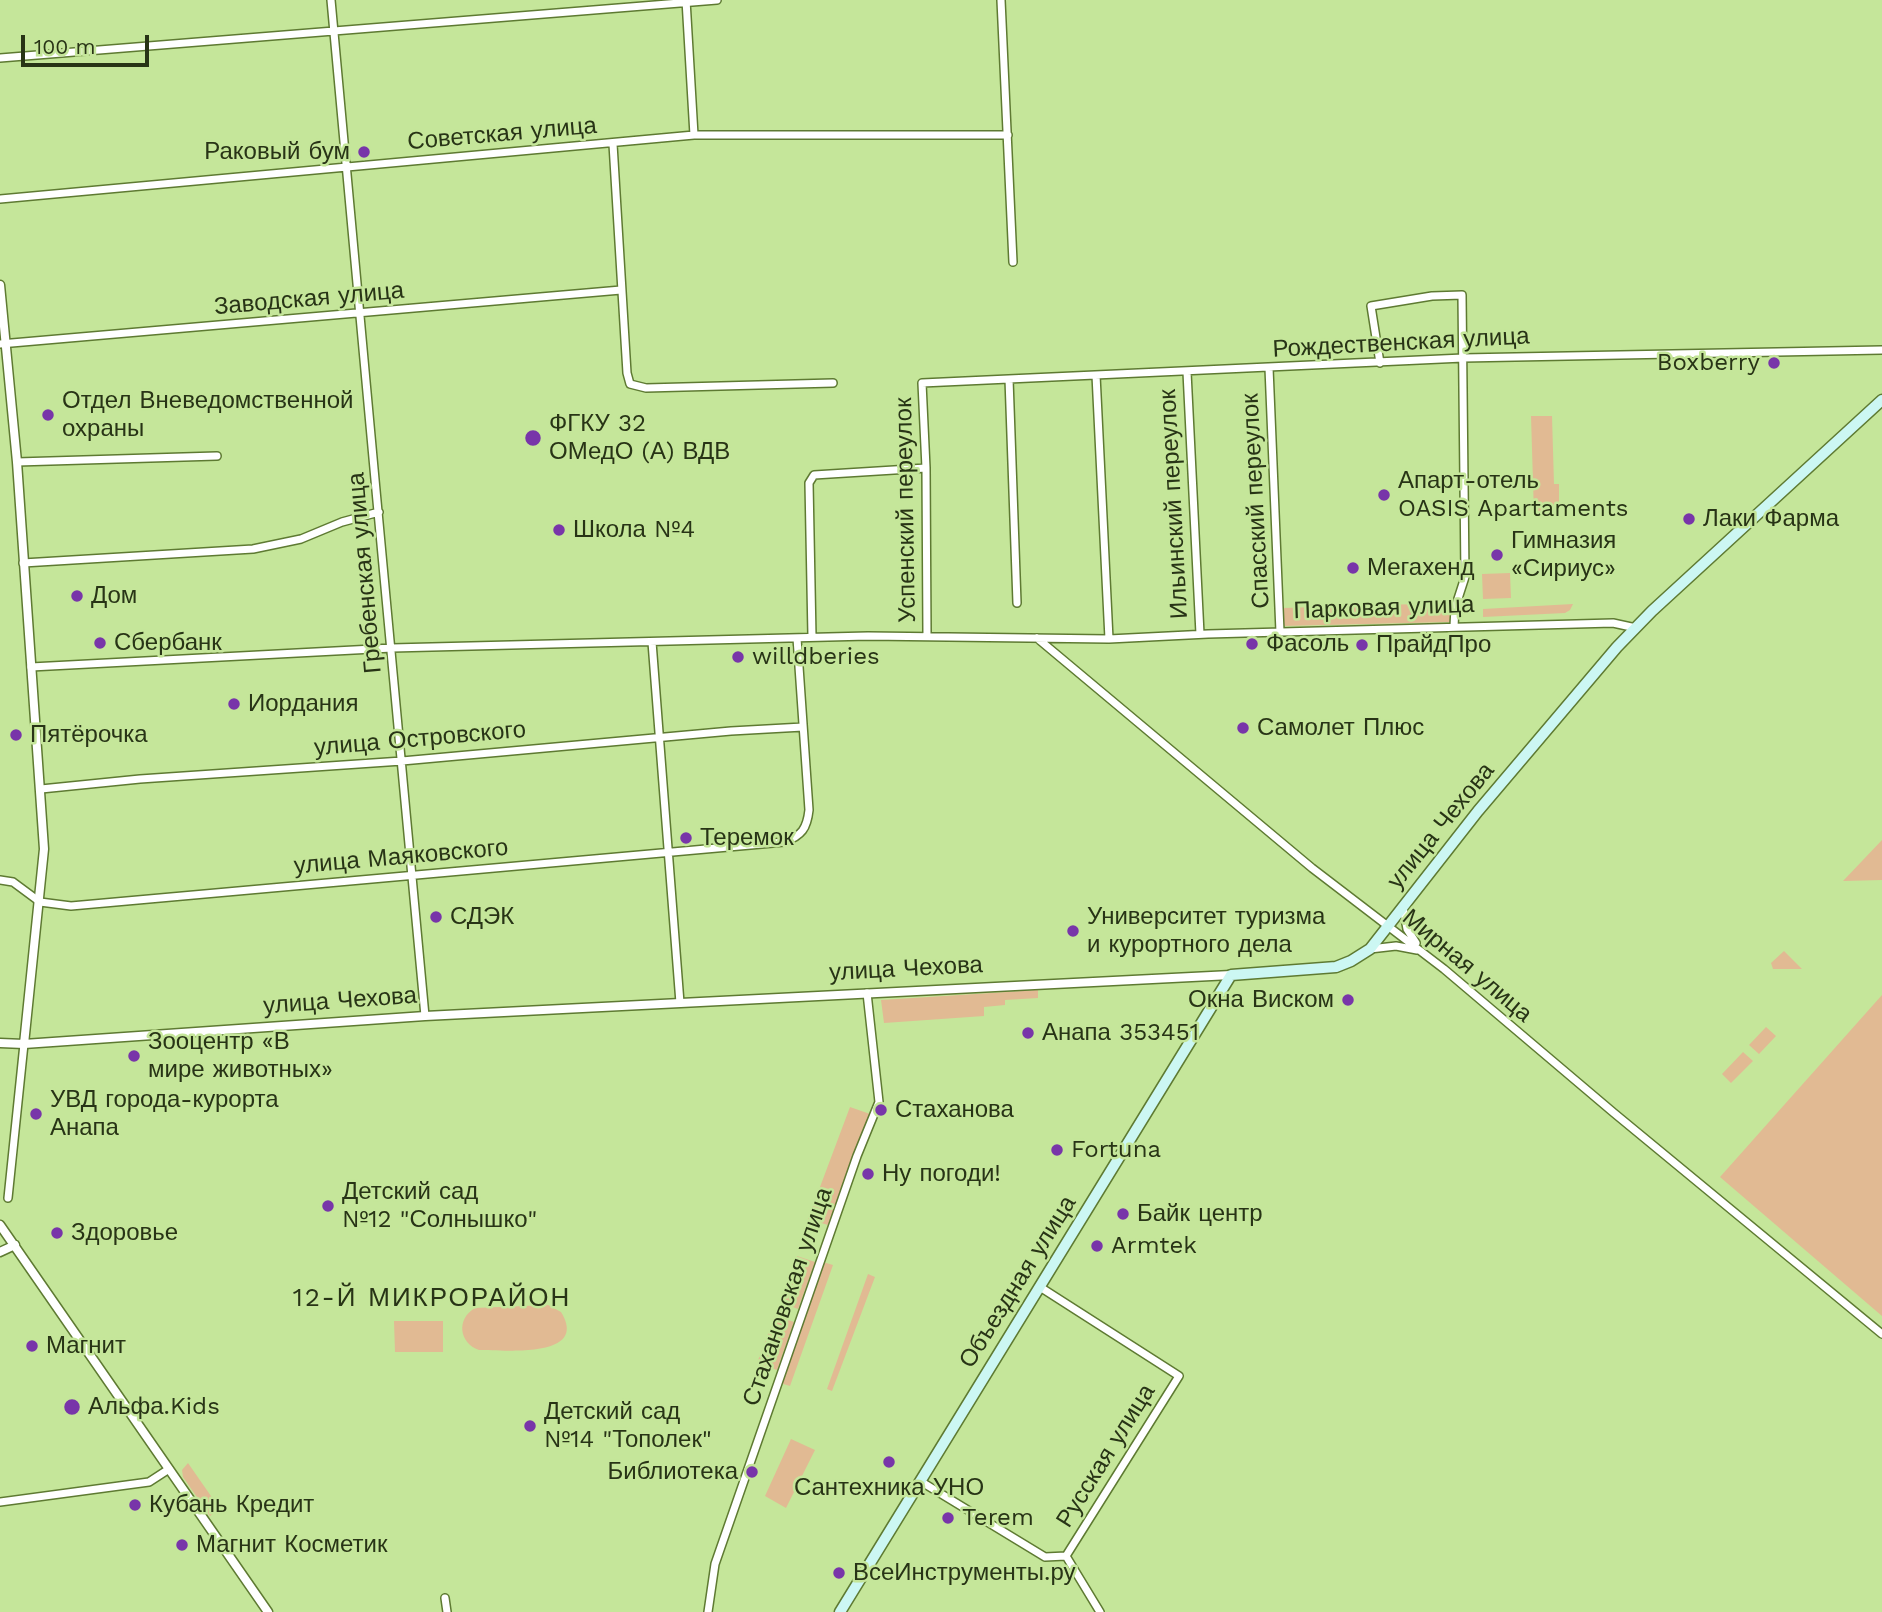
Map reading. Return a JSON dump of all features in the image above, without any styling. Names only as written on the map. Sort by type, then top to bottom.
[{"type":"main road","points":[[1636,628],[1882,400]]},
{"type":"main road","name":"улица Чехова","points":[[1231,975],[1336,967],[1370,949],[1478,811],[1636,628]]},
{"type":"main road","name":"Объездная улица","points":[[839,1612],[1231,975]]},
{"type":"street","name":"Гребенская улица","points":[[331,0],[344,166],[425,1016]]},
{"type":"street","points":[[0,58],[717,0]]},
{"type":"street","points":[[1001,0],[1013,262]]},
{"type":"street","points":[[686,1],[694,135]]},
{"type":"street","name":"Советская улица","points":[[0,198],[694,135],[1008,135]]},
{"type":"street","points":[[613,144],[621,290],[630,384],[646,388],[833,383]]},
{"type":"street","points":[[0,285],[3,344],[17,462],[44,849],[8,1198]]},
{"type":"street","name":"Заводская улица","points":[[3,344],[621,290]]},
{"type":"street","name":"Рождественская улица","points":[[1380,363],[1371,306],[1432,296],[1462,295],[1463,358]]},
{"type":"street","name":"Рождественская улица","points":[[922,383],[1463,358],[1882,350]]},
{"type":"street","points":[[1454,626],[1454,608],[1465,577],[1463,358]]},
{"type":"street","name":"Спасский переулок","points":[[1269,368],[1280,632]]},
{"type":"street","name":"Ильинский переулок","points":[[1187,372],[1200,634]]},
{"type":"street","points":[[1096,376],[1109,639]]},
{"type":"street","points":[[1009,379],[1017,603]]},
{"type":"street","name":"Успенский переулок","points":[[922,383],[928,636]]},
{"type":"street","points":[[17,462],[217,456]]},
{"type":"street","points":[[812,638],[809,483],[814,475],[823,472],[926,468]]},
{"type":"street","points":[[23,563],[253,550],[301,539],[342,522],[379,512]]},
{"type":"street","name":"Парковая улица","points":[[31,667],[392,648],[797,638],[928,636],[1109,639],[1613,622],[1636,628]]},
{"type":"street","points":[[797,638],[803,727]]},
{"type":"street","name":"Мирная улица","points":[[1037,638],[1312,868],[1422,952],[1882,1334]]},
{"type":"street","points":[[652,642],[680,1003]]},
{"type":"street","name":"улица Островского","points":[[41,789],[803,727]]},
{"type":"street","name":"улица Маяковского","points":[[0,880],[13,883],[40,902],[71,906],[784,842],[796,838],[807,827],[809,810],[803,727]]},
{"type":"street","points":[[1403,907],[1407,929],[1422,952]]},
{"type":"street","points":[[1370,949],[1396,946],[1422,952]]},
{"type":"street","name":"улица Чехова","points":[[0,1043],[24,1044],[425,1016],[1231,975]]},
{"type":"street","name":"Стахановская улица","points":[[708,1612],[715,1564],[857,1156],[879,1102],[867,993]]},
{"type":"street","points":[[0,1225],[268,1612]]},
{"type":"street","points":[[0,1252],[15,1245]]},
{"type":"street","name":"Русская улица","points":[[1040,1287],[1179,1376],[1066,1556]]},
{"type":"street","points":[[0,1502],[149,1482],[169,1469]]},
{"type":"street","points":[[920,1481],[1045,1556],[1066,1556],[1100,1612]]},
{"type":"street","points":[[445,1598],[447,1612]]},
{"type":"shaded area","points":[[1531,416],[1552,416],[1554,484],[1559,484],[1559,514],[1534,515]]},
{"type":"shaded area","points":[[1510,573],[1511,598],[1483,599],[1482,574]]},
{"type":"shaded area","points":[[1452,603],[1451,622],[1283,626],[1283,608]]},
{"type":"shaded area","points":[[1573,604],[1565,613],[1483,617],[1483,609]]},
{"type":"shaded area","points":[[1882,840],[1882,880],[1843,881]]},
{"type":"shaded area","points":[[1784,951],[1802,969],[1773,969],[1771,963]]},
{"type":"shaded area","points":[[1038,990],[1038,998],[1005,1000],[1005,1005],[984,1007],[984,1016],[884,1023],[881,1000]]},
{"type":"shaded area","points":[[1882,995],[1882,1316],[1720,1177]]},
{"type":"shaded area","points":[[1766,1027],[1776,1036],[1759,1054],[1749,1045]]},
{"type":"shaded area","points":[[1743,1052],[1753,1061],[1731,1083],[1722,1074]]},
{"type":"shaded area","points":[[850,1107],[870,1114],[828,1225],[808,1219]]},
{"type":"shaded area","points":[[797,1256],[815,1262],[798,1309],[780,1302]]},
{"type":"shaded area","points":[[823,1262],[833,1265],[790,1386],[780,1383]]},
{"type":"shaded area","points":[[868,1274],[875,1277],[832,1391],[827,1389]]},
{"type":"shaded area","points":[[548,1305],[561,1312],[567,1327],[564,1338],[554,1345],[540,1349],[479,1350],[472,1347],[464,1337],[462,1330],[465,1318],[475,1308]]},
{"type":"shaded area","points":[[775,1315],[794,1322],[777,1370],[757,1363]]},
{"type":"shaded area","points":[[394,1321],[443,1321],[443,1352],[395,1352]]},
{"type":"shaded area","points":[[791,1439],[815,1450],[786,1508],[765,1496]]},
{"type":"shaded area","points":[[188,1463],[220,1509],[210,1516],[183,1477],[182,1470]]},
{"type":"place","name":"Раковый бум","points":[[364,152]]},
{"type":"place","name":"Boxberry","points":[[1774,363]]},
{"type":"place","name":"Отдел Вневедомственной охраны","points":[[48,415]]},
{"type":"place","name":"ФГКУ 32 ОМедО (А) ВДВ","points":[[533,438]]},
{"type":"place","name":"Апарт-отель OASIS Apartaments","points":[[1384,495]]},
{"type":"place","name":"Лаки Фарма","points":[[1689,519]]},
{"type":"place","name":"Школа №4","points":[[559,530]]},
{"type":"place","name":"Гимназия «Сириус»","points":[[1497,555]]},
{"type":"place","name":"Мегахенд","points":[[1353,568]]},
{"type":"place","name":"Дом","points":[[77,596]]},
{"type":"place","name":"Сбербанк","points":[[100,643]]},
{"type":"place","name":"Фасоль","points":[[1252,644]]},
{"type":"place","name":"ПрайдПро","points":[[1362,645]]},
{"type":"place","name":"willdberies","points":[[738,657]]},
{"type":"place","name":"Иордания","points":[[234,704]]},
{"type":"place","name":"Самолет Плюс","points":[[1243,728]]},
{"type":"place","name":"Пятёрочка","points":[[16,735]]},
{"type":"place","name":"Теремок","points":[[686,838]]},
{"type":"place","name":"СДЭК","points":[[436,917]]},
{"type":"place","name":"Университет туризма и курортного дела","points":[[1073,931]]},
{"type":"place","name":"Окна Виском","points":[[1348,1000]]},
{"type":"place","name":"Анапа 353451","points":[[1028,1033]]},
{"type":"place","name":"Зооцентр «В мире животных»","points":[[134,1056]]},
{"type":"place","name":"Стаханова","points":[[881,1110]]},
{"type":"place","name":"УВД города-курорта Анапа","points":[[36,1114]]},
{"type":"place","name":"Fortuna","points":[[1057,1150]]},
{"type":"place","name":"Ну погоди!","points":[[868,1174]]},
{"type":"place","name":"Детский сад №12 \"Солнышко\"","points":[[328,1206]]},
{"type":"place","name":"Байк центр","points":[[1123,1214]]},
{"type":"place","name":"Здоровье","points":[[57,1233]]},
{"type":"place","name":"Armtek","points":[[1097,1246]]},
{"type":"place","name":"Магнит","points":[[32,1346]]},
{"type":"place","name":"Альфа.Kids","points":[[72,1407]]},
{"type":"place","name":"Детский сад №14 \"Тополек\"","points":[[530,1426]]},
{"type":"place","name":"Сантехника УНО","points":[[889,1462]]},
{"type":"place","name":"Библиотека","points":[[752,1472]]},
{"type":"place","name":"Кубань Кредит","points":[[135,1505]]},
{"type":"place","name":"Terem","points":[[948,1518]]},
{"type":"place","name":"Магнит Косметик","points":[[182,1545]]},
{"type":"place","name":"ВсеИнструменты.ру","points":[[839,1573]]},
{"type":"district","name":"12-Й МИКРОРАЙОН","points":[[432,1298]]}]
